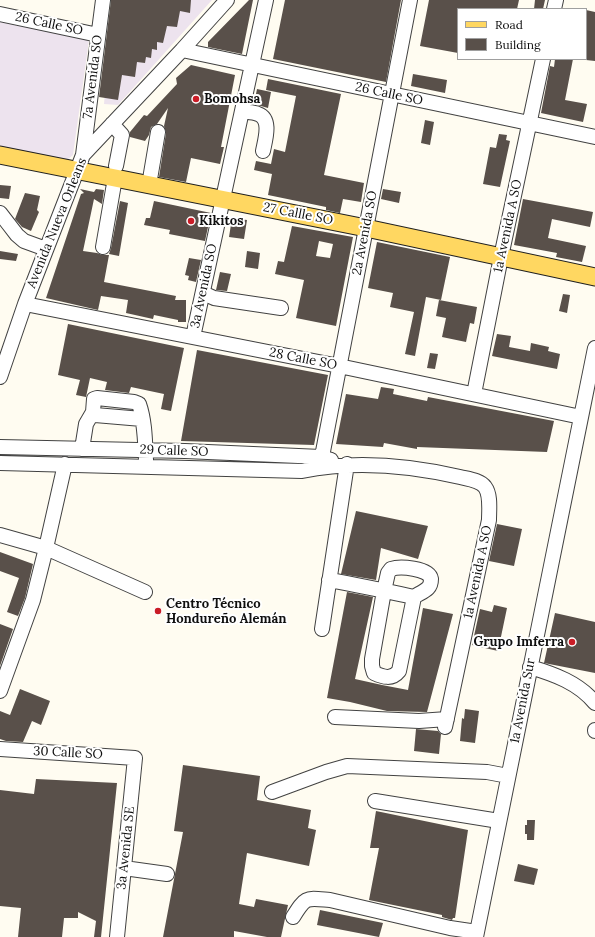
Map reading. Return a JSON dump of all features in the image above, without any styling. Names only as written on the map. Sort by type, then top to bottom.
[{"type":"main road","name":"27 Callle SO","points":[[0,155],[76,171],[116,172],[148,185],[366,228],[595,277]]},
{"type":"main road","points":[[572,272],[595,286]]},
{"type":"street","name":"7a Avenida SO","points":[[83,155],[102,0]]},
{"type":"street","name":"Avenida Nueva Orleans","points":[[0,377],[25,304],[83,155],[227,0]]},
{"type":"street","name":"3a Avenida SO","points":[[193,337],[266,0]]},
{"type":"street","name":"2a Avenida SO","points":[[321,462],[410,0]]},
{"type":"street","name":"26 Calle SO","points":[[0,14],[98,35]]},
{"type":"street","name":"26 Calle SO","points":[[182,50],[595,136]]},
{"type":"street","name":"1a Avenida A SO","points":[[474,394],[543,60]]},
{"type":"street","points":[[242,110],[259,114],[265,120],[267,127],[263,151]]},
{"type":"street","points":[[103,247],[122,135],[112,124]]},
{"type":"street","points":[[148,185],[158,132]]},
{"type":"street","points":[[0,213],[17,235],[24,241],[46,248]]},
{"type":"street","points":[[203,293],[214,298],[281,308]]},
{"type":"street","name":"28 Calle SO","points":[[25,304],[339,366],[581,417]]},
{"type":"street","name":"1a Avenida Sur","points":[[476,934],[595,348]]},
{"type":"street","points":[[82,449],[86,424],[93,412],[94,399],[97,398],[134,402],[139,404],[142,419],[146,450],[146,466]]},
{"type":"street","name":"29 Calle SO","points":[[0,447],[185,451],[347,464],[378,465],[432,471],[480,482],[486,487]]},
{"type":"street","points":[[184,467],[185,451]]},
{"type":"street","name":"29 Calle SO","points":[[0,463],[302,470],[321,462]]},
{"type":"street","points":[[0,691],[33,600],[65,464]]},
{"type":"street","points":[[322,629],[347,464]]},
{"type":"street","name":"1a Avenida A SO","points":[[335,717],[446,723],[489,520],[490,507],[486,487]]},
{"type":"street","points":[[0,535],[46,548],[145,592]]},
{"type":"street","points":[[329,580],[384,591],[414,597],[428,588],[431,583],[431,577],[426,572],[421,570],[396,567],[391,569],[388,573],[384,591],[372,659],[374,673],[382,676],[391,677],[396,675],[399,671],[414,597]]},
{"type":"street","points":[[530,667],[556,675],[575,685],[595,703]]},
{"type":"street","name":"30 Calle SO","points":[[0,749],[136,758]]},
{"type":"street","name":"3a Avenida SE","points":[[117,937],[136,758]]},
{"type":"street","points":[[272,792],[326,772],[347,766],[487,772],[508,776]]},
{"type":"street","points":[[375,801],[499,822]]},
{"type":"street","points":[[124,868],[167,874]]},
{"type":"street","points":[[293,917],[302,902],[312,898],[371,908],[476,934]]},
{"type":"shaded area","points":[[113,0],[212,0],[118,105],[104,104]]},
{"type":"shaded area","points":[[0,22],[89,40],[73,155],[66,161],[0,147]]},
{"type":"building","points":[[111,0],[191,0],[190,13],[180,11],[177,27],[167,26],[163,43],[157,42],[157,50],[152,49],[151,58],[146,57],[145,63],[137,62],[135,77],[122,75],[118,100],[99,97]]},
{"type":"building","points":[[249,0],[253,0],[242,54],[208,47],[208,42]]},
{"type":"building","points":[[285,0],[401,0],[386,82],[273,59]]},
{"type":"building","points":[[429,0],[519,0],[517,8],[457,8],[457,53],[420,46]]},
{"type":"building","points":[[535,0],[545,0],[543,8],[534,8]]},
{"type":"building","points":[[587,10],[595,12],[595,61],[586,60]]},
{"type":"building","points":[[555,60],[573,60],[565,100],[587,104],[583,122],[541,113],[550,66],[554,67]]},
{"type":"building","points":[[191,65],[235,75],[221,147],[224,147],[220,164],[191,158],[186,182],[159,177],[166,133],[164,126],[168,108],[157,124],[151,127],[149,135],[145,141],[130,137],[130,132],[144,115],[147,116],[177,84],[176,78]]},
{"type":"building","points":[[413,74],[447,80],[445,93],[411,86]]},
{"type":"building","points":[[268,79],[341,94],[324,175],[364,183],[361,202],[343,199],[340,213],[326,210],[326,207],[268,195],[272,174],[254,170],[256,161],[271,164],[274,149],[285,152],[296,96],[266,90]]},
{"type":"building","points":[[257,89],[271,92],[268,108],[254,104]]},
{"type":"building","points":[[425,120],[434,122],[430,145],[421,143]]},
{"type":"building","points":[[499,134],[507,135],[506,140],[510,141],[500,187],[483,184],[490,147],[496,148]]},
{"type":"building","points":[[0,185],[11,186],[9,199],[0,198]]},
{"type":"building","points":[[80,189],[94,192],[96,189],[104,190],[102,204],[94,199],[83,251],[109,255],[104,282],[176,296],[175,300],[186,300],[186,322],[178,322],[178,320],[154,315],[153,319],[126,313],[128,300],[101,296],[98,310],[46,298],[81,194],[84,193]]},
{"type":"building","points":[[383,189],[401,192],[399,203],[381,199]]},
{"type":"building","points":[[25,193],[40,196],[37,210],[39,212],[31,231],[22,227],[15,219]]},
{"type":"building","points":[[523,199],[593,212],[590,227],[552,219],[548,238],[586,246],[582,262],[556,257],[557,253],[514,245]]},
{"type":"building","points":[[120,201],[128,203],[119,256],[109,254]]},
{"type":"building","name":"Kikitos","points":[[154,201],[211,213],[205,241],[169,234],[170,230],[144,225],[146,218],[150,218]]},
{"type":"building","points":[[232,218],[247,220],[244,239],[229,237]]},
{"type":"building","points":[[292,226],[353,237],[336,326],[296,318],[304,280],[275,274],[278,261],[284,262]],"holes":[[[319,241],[333,244],[330,258],[316,256]]]},
{"type":"building","points":[[377,242],[450,257],[441,300],[426,297],[415,356],[405,354],[414,312],[390,307],[393,293],[368,288]]},
{"type":"building","points":[[0,251],[18,254],[16,261],[0,259]]},
{"type":"building","points":[[247,251],[260,253],[258,269],[245,267]]},
{"type":"building","points":[[189,258],[201,260],[196,282],[188,280],[189,276],[185,275]]},
{"type":"building","points":[[220,272],[231,274],[227,291],[216,290]]},
{"type":"building","points":[[563,294],[570,295],[567,313],[559,311]]},
{"type":"building","points":[[439,300],[477,307],[474,324],[470,323],[466,342],[442,337],[446,318],[436,316]]},
{"type":"building","points":[[68,324],[184,348],[171,411],[161,409],[164,394],[131,387],[129,393],[105,390],[107,382],[90,378],[86,397],[76,395],[80,380],[58,375]]},
{"type":"building","points":[[497,334],[511,336],[509,347],[530,351],[531,343],[549,347],[548,351],[560,354],[557,369],[492,356]]},
{"type":"building","points":[[197,350],[328,375],[314,445],[181,441]]},
{"type":"building","points":[[430,353],[438,354],[435,369],[427,368]]},
{"type":"building","points":[[381,387],[394,389],[393,394],[427,401],[428,397],[554,421],[547,452],[417,447],[417,449],[384,443],[383,447],[336,444],[346,394],[378,399]]},
{"type":"building","points":[[356,511],[428,526],[418,559],[381,548],[376,580],[341,574]]},
{"type":"building","points":[[497,524],[522,529],[514,566],[489,561]]},
{"type":"building","points":[[0,552],[33,564],[25,598],[18,616],[7,612],[19,578],[0,571]]},
{"type":"building","points":[[347,592],[373,597],[355,679],[382,685],[408,690],[423,608],[453,614],[427,712],[387,711],[327,698]]},
{"type":"building","points":[[494,605],[507,608],[498,651],[472,645],[480,609],[492,612]]},
{"type":"building","name":"Grupo Imferra","points":[[555,613],[595,622],[595,673],[544,663]]},
{"type":"building","points":[[0,624],[13,629],[0,666]]},
{"type":"building","points":[[20,689],[50,701],[41,725],[32,721],[23,742],[6,741],[0,739],[0,711],[10,715]]},
{"type":"building","points":[[465,709],[479,711],[475,743],[460,741],[462,718],[464,719]]},
{"type":"building","points":[[416,729],[438,731],[441,734],[439,754],[414,751]]},
{"type":"building","points":[[183,765],[260,776],[257,800],[311,810],[308,828],[316,830],[309,866],[247,853],[239,904],[254,907],[256,899],[288,905],[281,937],[267,937],[234,931],[234,937],[163,937],[183,832],[174,831]]},
{"type":"building","points":[[36,779],[117,783],[101,937],[94,937],[96,921],[78,912],[78,918],[64,918],[62,937],[18,937],[21,908],[0,906],[0,790],[34,794]]},
{"type":"building","points":[[376,811],[468,830],[455,918],[452,920],[442,917],[442,915],[369,900],[379,848],[370,848]]},
{"type":"building","points":[[527,820],[535,820],[534,840],[527,840],[525,825],[527,825]]},
{"type":"building","points":[[518,864],[538,869],[534,885],[514,881]]},
{"type":"building","points":[[320,910],[383,923],[379,937],[317,925]]},
{"type":"place","name":"Bomohsa","points":[[196,99]]},
{"type":"place","name":"Kikitos","points":[[191,221]]},
{"type":"place","name":"Centro Técnico Hondureño Alemán","points":[[158,611]]},
{"type":"place","name":"Grupo Imferra","points":[[572,642]]}]
